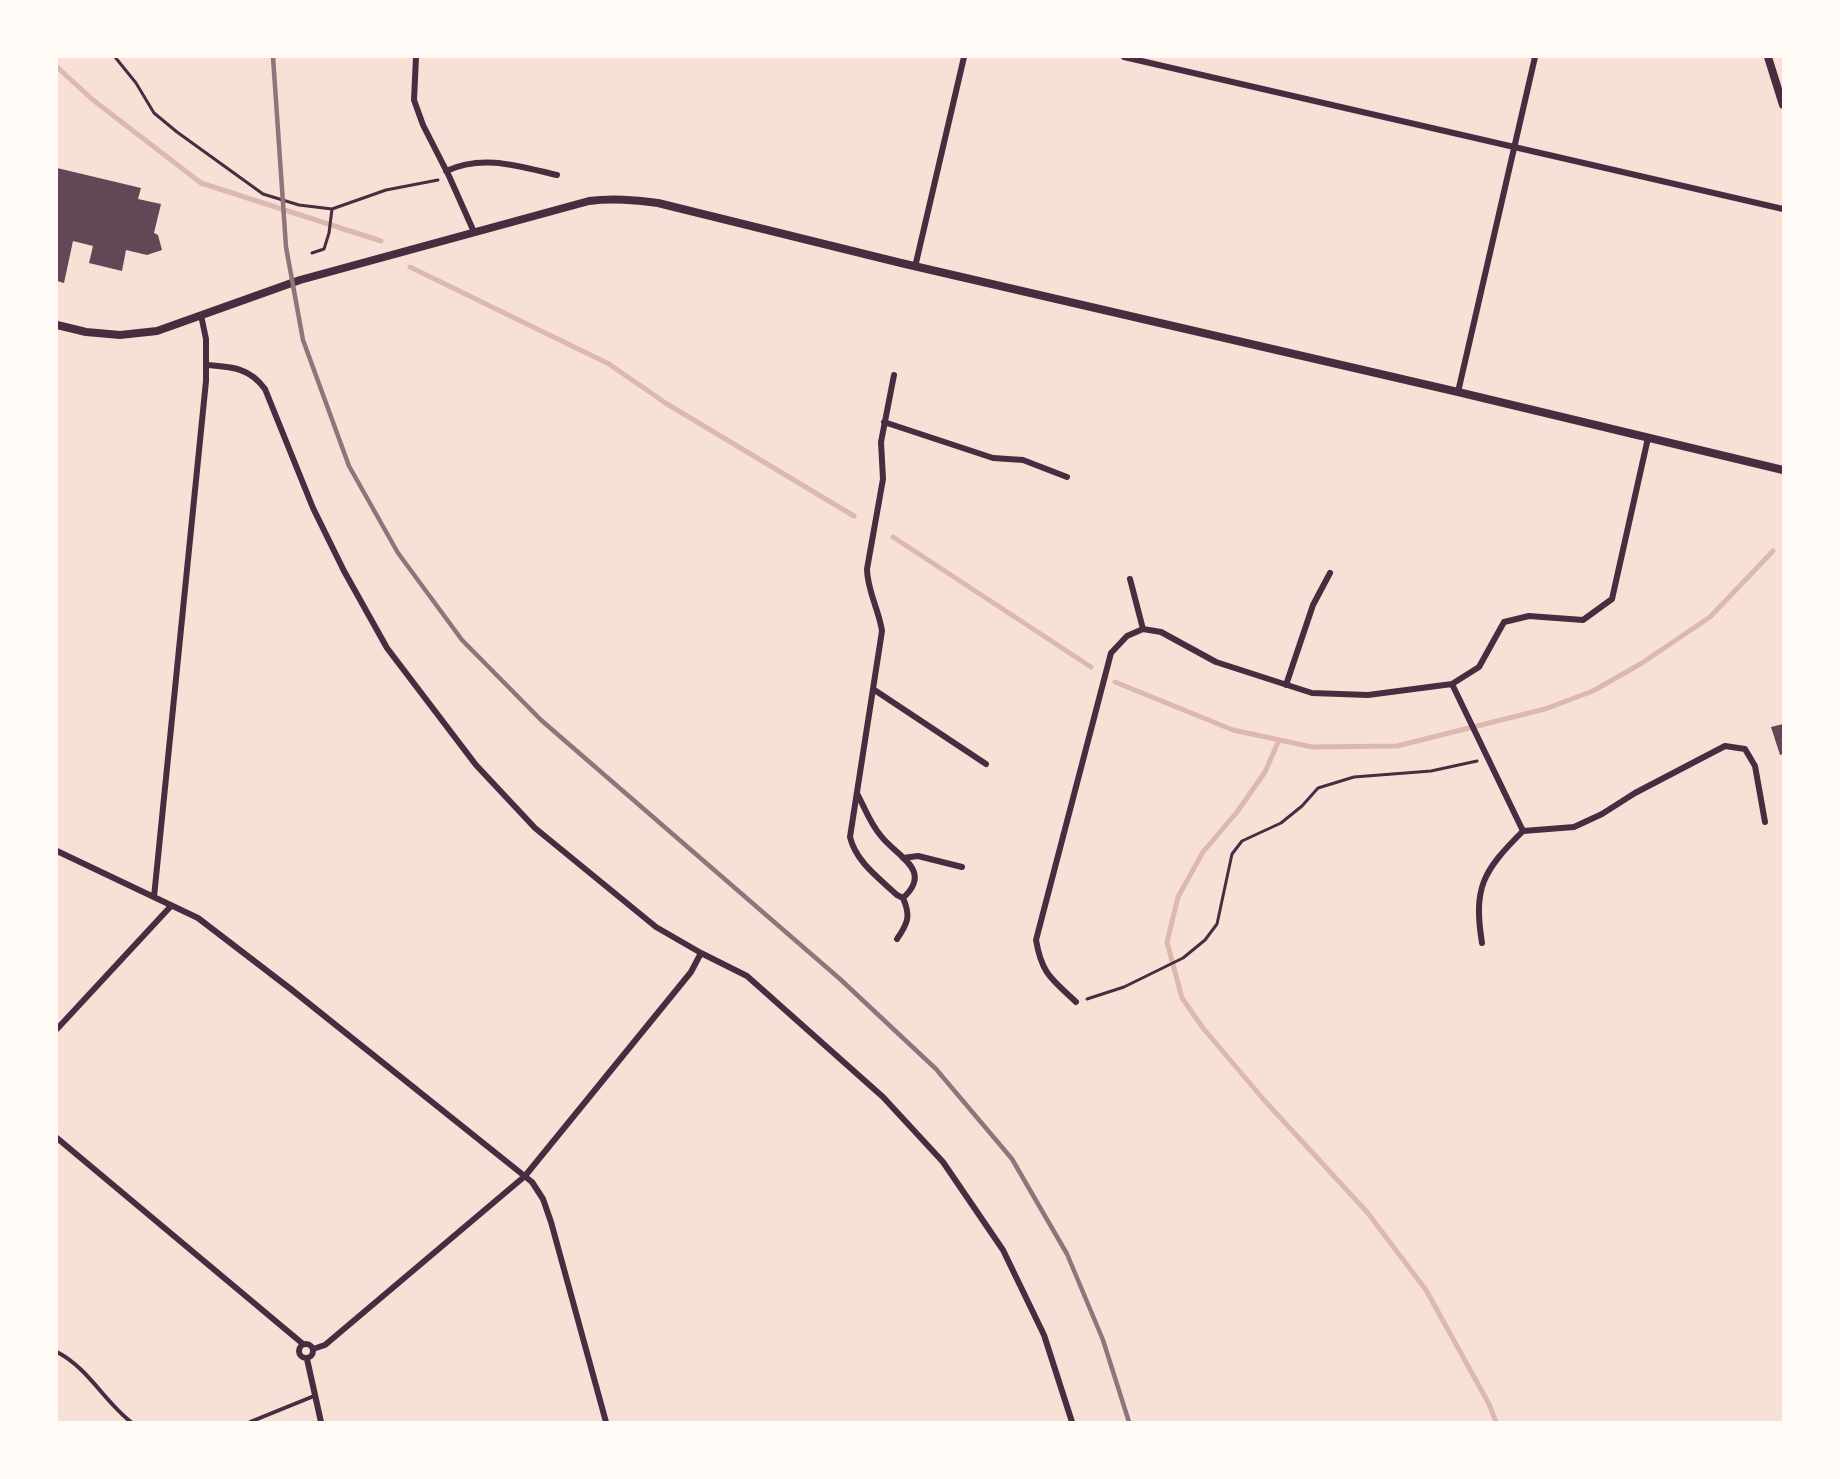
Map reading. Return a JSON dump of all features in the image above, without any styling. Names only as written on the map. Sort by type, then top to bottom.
[{"type":"street","points":[[416,57],[414,100],[423,125],[474,232]]},
{"type":"street","points":[[915,267],[964,57]]},
{"type":"street","points":[[1124,57],[1783,209]]},
{"type":"street","points":[[1458,392],[1535,57]]},
{"type":"street","points":[[1768,57],[1783,105]]},
{"type":"street","points":[[447,173],[461,164],[500,162],[557,175]]},
{"type":"street","points":[[57,325],[86,332],[120,335],[165,329],[300,280],[589,201],[610,198],[629,199],[658,203],[915,267],[1458,392],[1783,470]]},
{"type":"street","points":[[154,897],[206,381],[206,339],[201,315]]},
{"type":"street","points":[[206,365],[245,370],[265,389],[313,508],[344,571],[382,639],[476,765],[536,828],[656,927],[747,976],[883,1097],[944,1162],[1003,1250],[1044,1335],[1072,1422]]},
{"type":"street","points":[[894,375],[881,442],[883,479],[867,569],[867,580],[880,617],[882,631],[850,837],[853,848],[862,862],[897,896],[903,898],[909,911],[906,927],[897,939]]},
{"type":"street","points":[[884,422],[993,458],[1023,460],[1067,477]]},
{"type":"street","points":[[1076,1002],[1046,973],[1039,959],[1036,940],[1111,653],[1128,636],[1143,629],[1161,632],[1216,662],[1312,693],[1368,696],[1452,684],[1479,667],[1504,622],[1529,616],[1583,620],[1612,599],[1648,438]]},
{"type":"street","points":[[1286,685],[1313,605],[1330,573]]},
{"type":"street","points":[[1130,579],[1143,629]]},
{"type":"street","points":[[1452,684],[1523,831]]},
{"type":"street","points":[[873,689],[986,764]]},
{"type":"street","points":[[1482,943],[1478,921],[1478,897],[1486,876],[1500,855],[1523,831],[1574,827],[1725,746],[1745,748],[1755,766],[1765,822]]},
{"type":"street","points":[[858,795],[880,836],[914,866],[915,874],[911,891],[903,898]]},
{"type":"street","points":[[57,852],[198,918],[525,1176],[543,1199],[551,1222],[606,1422]]},
{"type":"street","points":[[903,858],[918,856],[962,867]]},
{"type":"street","points":[[57,1029],[171,906]]},
{"type":"street","points":[[313,1349],[325,1345],[525,1176],[691,972],[701,953]]},
{"type":"street","points":[[57,1138],[303,1344],[308,1344],[313,1349]]},
{"type":"street","points":[[303,1344],[299,1354],[307,1359],[321,1422]]},
{"type":"street","points":[[307,1359],[313,1354],[313,1349]]},
{"type":"lane","points":[[57,1352],[81,1370],[130,1422]]},
{"type":"lane","points":[[250,1422],[314,1396]]},
{"type":"path","points":[[115,57],[136,83],[154,113],[263,194],[299,205],[331,211],[386,190],[426,184],[447,173]]},
{"type":"path","points":[[312,253],[324,249],[329,233],[331,211]]},
{"type":"path","points":[[1076,1002],[1124,987],[1183,958],[1205,940],[1217,924],[1232,854],[1242,841],[1281,823],[1302,806],[1318,788],[1354,777],[1431,771],[1487,758]]},
{"type":"building","points":[[57,168],[141,188],[138,199],[161,204],[154,233],[158,235],[162,250],[147,255],[126,250],[122,271],[89,263],[93,246],[73,241],[64,283],[57,281]]},
{"type":"building","points":[[1783,724],[1783,754],[1780,755],[1771,727]]},
{"type":"waterway","points":[[57,67],[93,100],[201,183],[381,241]]},
{"type":"waterway","points":[[410,267],[609,364],[667,404],[854,516]]},
{"type":"waterway","points":[[893,537],[1091,667]]},
{"type":"waterway","points":[[1115,682],[1233,730],[1312,747],[1397,746],[1545,709],[1593,691],[1642,663],[1710,617],[1773,551]]},
{"type":"waterway","points":[[1279,740],[1265,772],[1237,812],[1203,852],[1178,897],[1167,942],[1182,998],[1203,1028],[1264,1100],[1367,1212],[1426,1290],[1489,1404],[1496,1422]]},
{"type":"railway","points":[[273,57],[286,247],[303,340],[349,466],[398,553],[462,640],[541,720],[840,979],[936,1069],[1012,1159],[1067,1254],[1103,1340],[1129,1422]]}]
